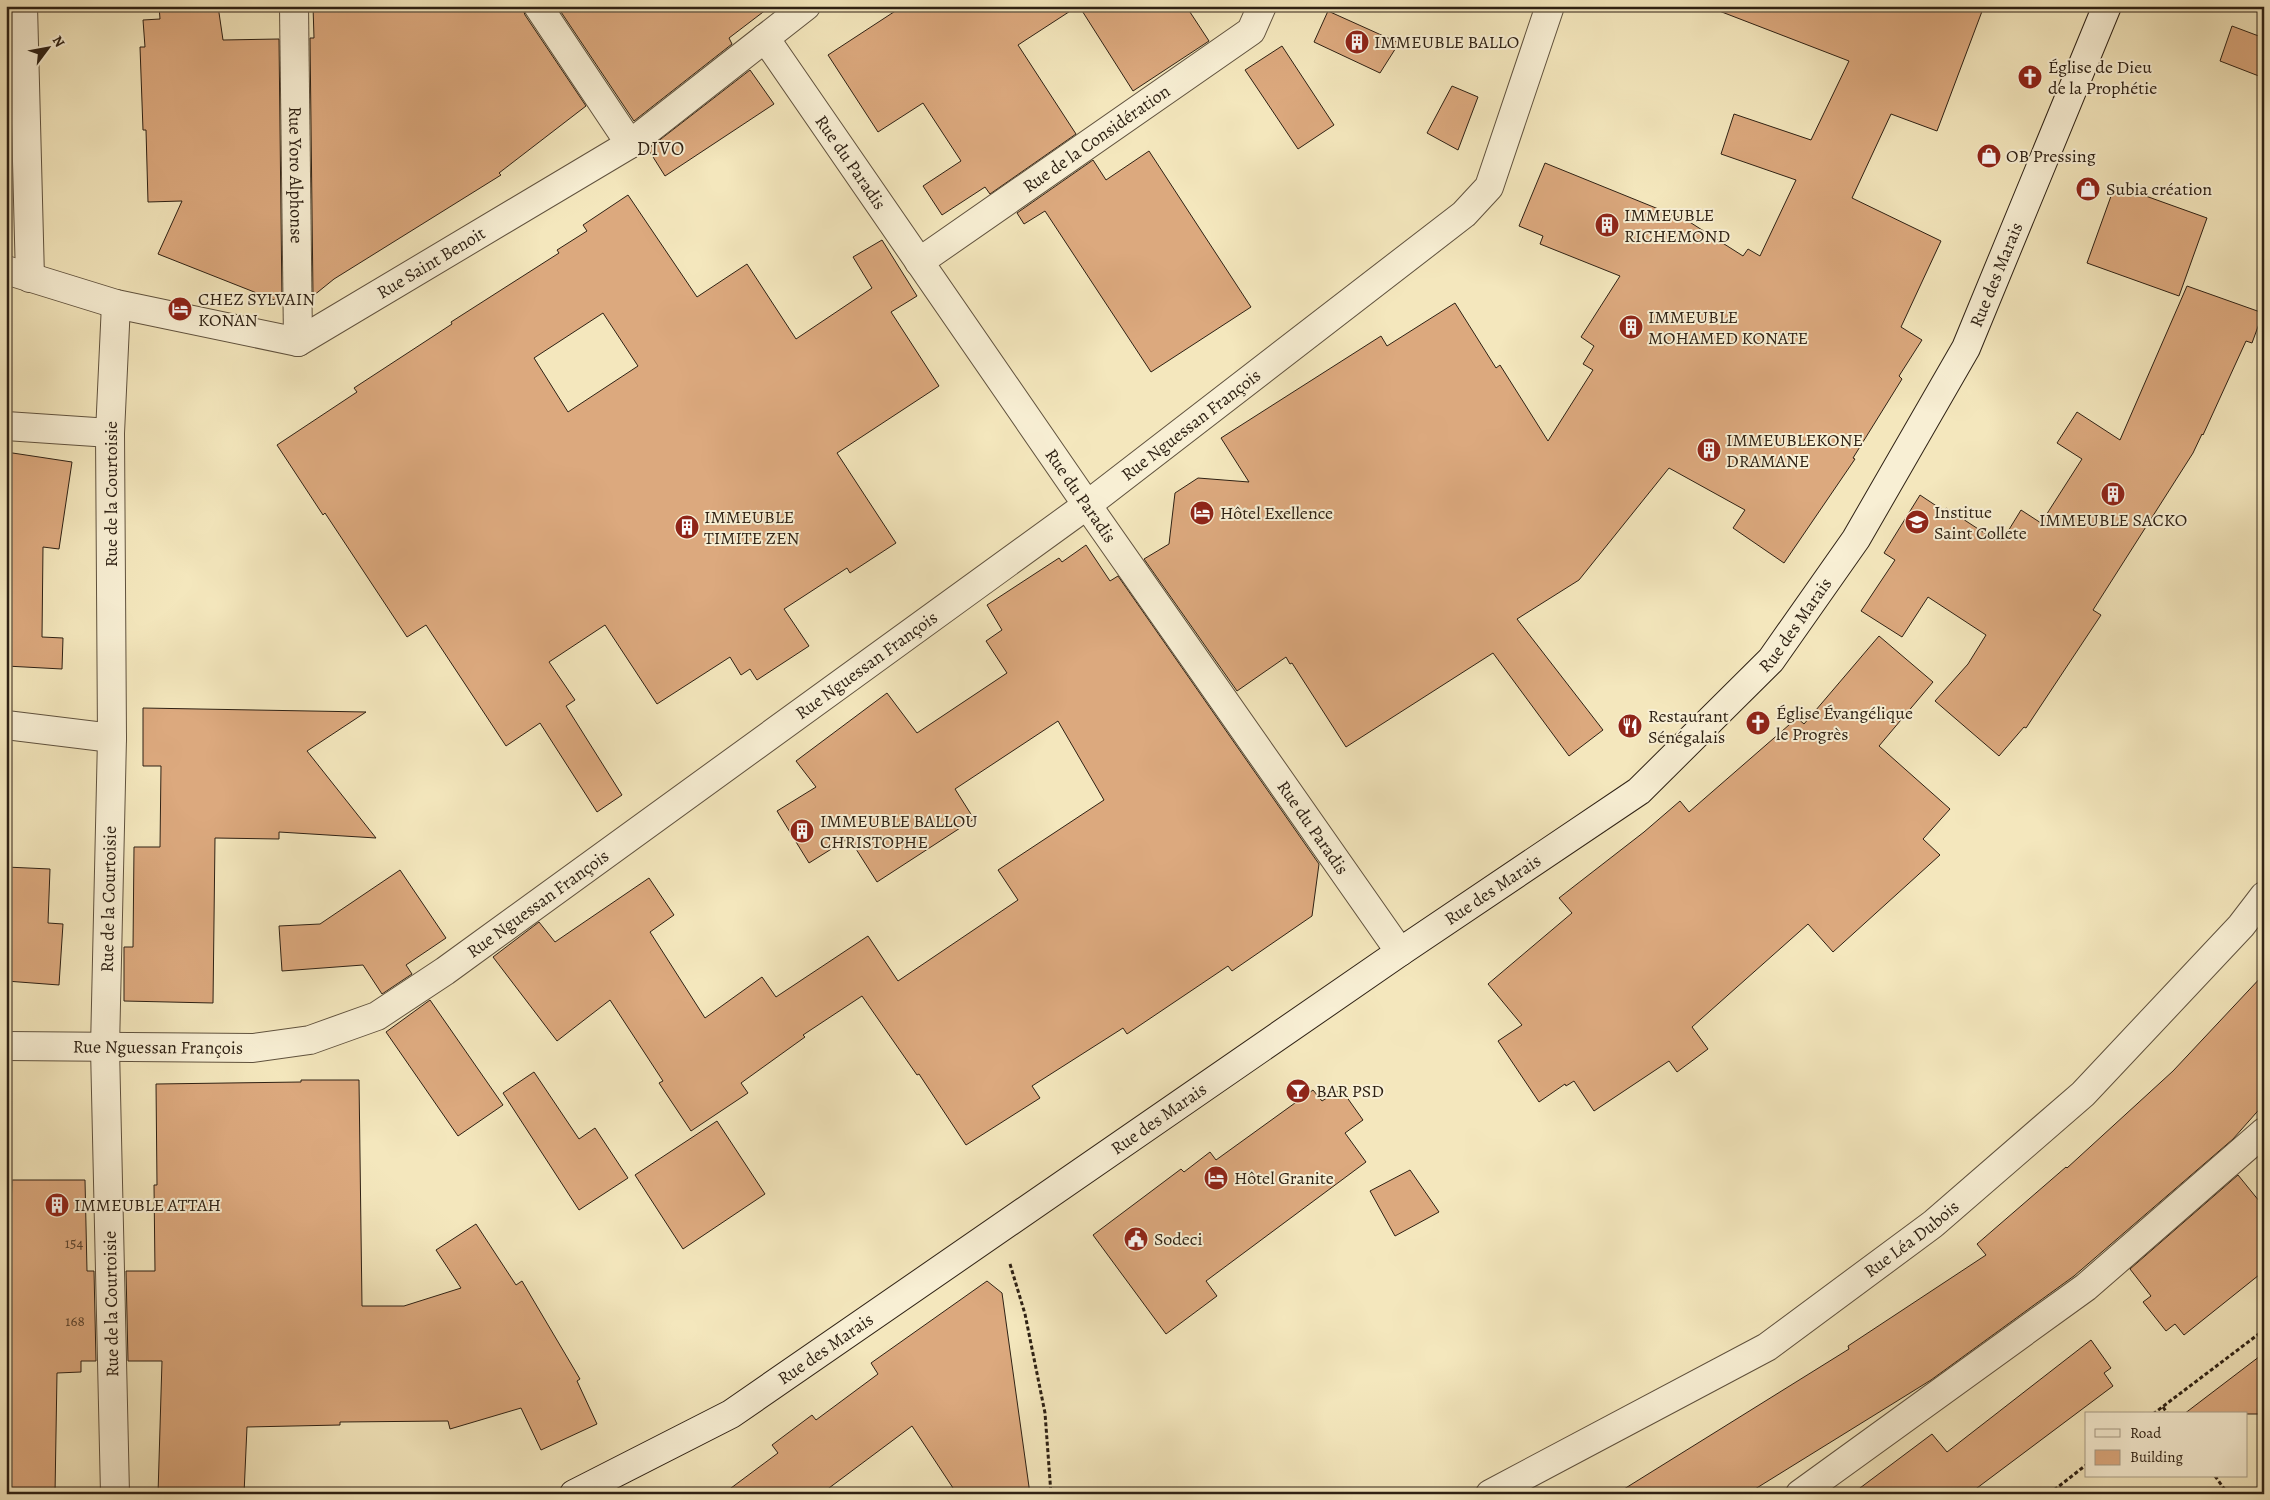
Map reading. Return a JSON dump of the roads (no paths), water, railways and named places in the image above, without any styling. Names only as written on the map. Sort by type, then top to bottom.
[{"type":"street","points":[[23,6],[18,274],[116,304],[298,342]]},
{"type":"street","name":"Rue Yoro Alphonse","points":[[294,6],[298,342]]},
{"type":"street","points":[[538,6],[630,144]]},
{"type":"street","name":"Rue Saint Benoit","points":[[298,342],[630,144],[806,6]]},
{"type":"street","name":"Rue de la Considération","points":[[919,262],[1251,31],[1262,6]]},
{"type":"street","name":"Rue Nguessan François","points":[[6,1046],[253,1048],[310,1040],[377,1016],[444,971],[1087,505],[1464,214],[1488,187],[1550,6]]},
{"type":"street","name":"Rue des Marais","points":[[574,1494],[731,1414],[1400,952],[1639,791],[1771,660],[1856,539],[1966,348],[2107,6]]},
{"type":"street","name":"Rue du Paradis","points":[[765,38],[1087,505],[1400,952]]},
{"type":"street","name":"Rue de la Courtoisie","points":[[115,1494],[105,1048],[112,738],[110,434],[116,304]]},
{"type":"street","points":[[6,426],[110,434]]},
{"type":"street","points":[[6,725],[112,738]]},
{"type":"street","name":"Rue Léa Dubois","points":[[1490,1494],[1768,1347],[1933,1224],[2083,1094],[2241,926],[2264,896]]},
{"type":"street","points":[[1800,1494],[2086,1287],[2264,1132]]},
{"type":"place","name":"IMMEUBLE BALLO","points":[[1357,42]]},
{"type":"place","name":"Église de Dieu de la Prophétie","points":[[2030,77]]},
{"type":"place","name":"OB Pressing","points":[[1989,156]]},
{"type":"place","name":"Subia création","points":[[2088,189]]},
{"type":"place","name":"IMMEUBLE RICHEMOND","points":[[1607,225]]},
{"type":"place","name":"CHEZ SYLVAIN KONAN","points":[[180,309]]},
{"type":"place","name":"IMMEUBLE MOHAMED KONATE","points":[[1631,327]]},
{"type":"place","name":"IMMEUBLEKONE DRAMANE","points":[[1709,450]]},
{"type":"place","name":"IMMEUBLE SACKO","points":[[2113,494]]},
{"type":"place","name":"Hôtel Exellence","points":[[1202,513]]},
{"type":"place","name":"Institue Saint Collete","points":[[1917,522]]},
{"type":"place","name":"IMMEUBLE TIMITE ZEN","points":[[687,527]]},
{"type":"place","name":"Église Évangélique le Progrès","points":[[1758,723]]},
{"type":"place","name":"Restaurant Sénégalais","points":[[1630,726]]},
{"type":"place","name":"IMMEUBLE BALLOU CHRISTOPHE","points":[[802,831]]},
{"type":"place","name":"BAR PSD","points":[[1298,1091]]},
{"type":"place","name":"Hôtel Granite","points":[[1216,1178]]},
{"type":"place","name":"IMMEUBLE ATTAH","points":[[57,1205]]},
{"type":"place","name":"Sodeci","points":[[1136,1239]]},
{"type":"district","name":"DIVO","points":[[661,148]]}]
